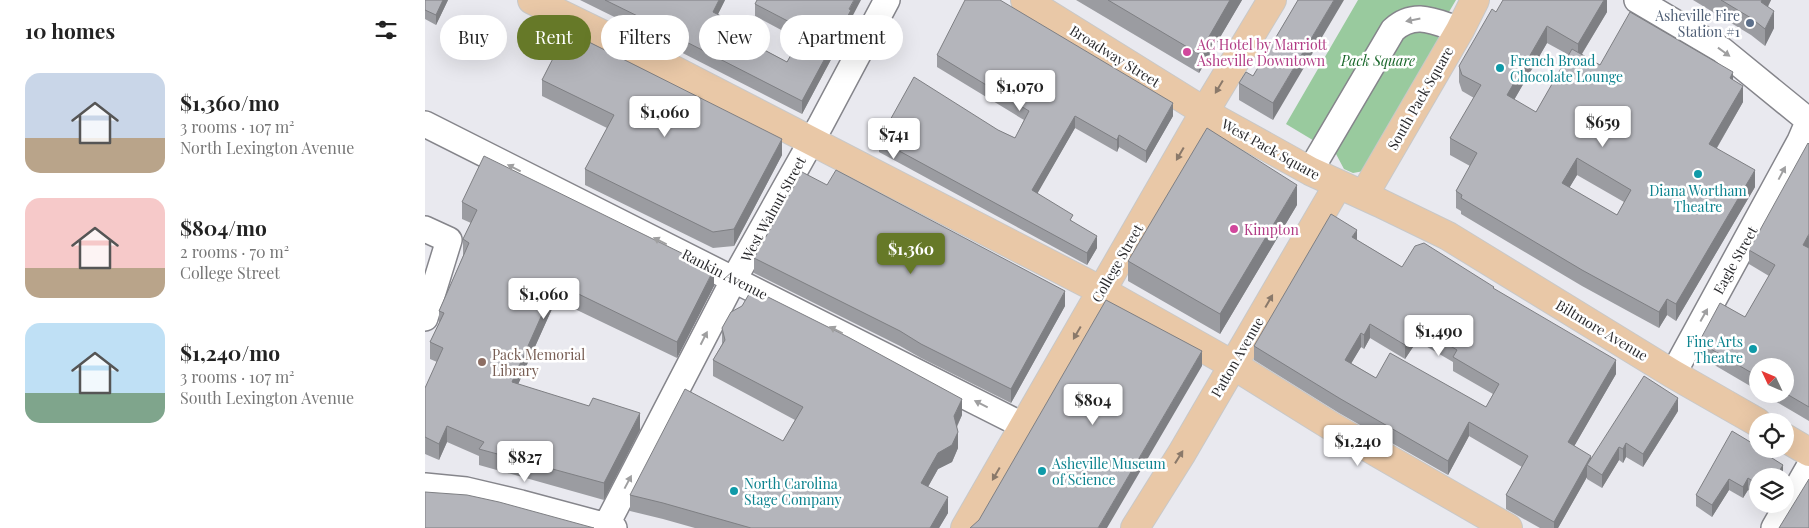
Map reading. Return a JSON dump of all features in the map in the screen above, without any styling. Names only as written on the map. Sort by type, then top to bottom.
[{"type":"main road","points":[[532,0],[645,55],[1102,291],[1233,365],[1331,426],[1509,528]]},
{"type":"main road","name":"Broadway Street","points":[[1025,0],[1205,111]]},
{"type":"main road","name":"College Street","points":[[965,528],[1205,111],[1272,0]]},
{"type":"main road","name":"South Pack Square","points":[[1364,195],[1460,30],[1475,0]]},
{"type":"main road","name":"West Pack Square","points":[[1205,111],[1310,171],[1364,195]]},
{"type":"main road","name":"Patton Avenue","points":[[1135,528],[1182,453],[1338,185]]},
{"type":"main road","name":"Biltmore Avenue","points":[[1364,195],[1448,236],[1673,374],[1749,417]]},
{"type":"main road","points":[[1794,443],[1809,452]]},
{"type":"street","name":"West Walnut Street","points":[[610,527],[735,279],[887,0]]},
{"type":"street","points":[[1637,0],[1722,50],[1809,121]]},
{"type":"street","points":[[1310,171],[1393,30],[1406,21],[1418,18],[1460,30]]},
{"type":"street","name":"Eagle Street","points":[[1673,374],[1809,121]]},
{"type":"street","name":"Rankin Avenue","points":[[425,124],[1024,426]]},
{"type":"street","points":[[425,229],[449,240],[425,318]]},
{"type":"street","points":[[1774,528],[1809,468]]},
{"type":"street","points":[[425,486],[465,490],[610,527]]},
{"type":"green space","name":"Pack Square","points":[[1358,0],[1456,0],[1436,34],[1441,42],[1364,171],[1353,173],[1344,169],[1336,154],[1286,124]]},
{"type":"building","points":[[425,0],[443,0],[436,15],[425,10]]},
{"type":"building","points":[[605,0],[719,0],[713,12],[719,15],[699,15],[699,48],[689,43],[689,15],[636,15]]},
{"type":"building","points":[[757,0],[854,0],[849,9],[851,10],[848,15],[780,15],[780,17],[755,4]]},
{"type":"building","points":[[965,0],[1000,0],[1173,103],[1146,151],[1119,135],[1117,140],[1075,116],[1032,190],[1073,215],[1070,220],[1097,236],[1087,253],[879,140],[914,77],[998,130],[1015,138],[1029,111],[937,55]]},
{"type":"building","points":[[1108,0],[1230,0],[1199,54]]},
{"type":"building","points":[[1298,0],[1334,0],[1273,103],[1239,83],[1246,72],[1253,76]]},
{"type":"building","points":[[1503,0],[1604,0],[1578,44],[1547,26],[1507,95],[1536,112],[1572,49],[1600,65],[1630,12],[1733,72],[1730,78],[1743,86],[1709,144],[1755,170],[1676,304],[1667,299],[1659,312],[1582,270],[1461,198],[1462,195],[1456,191],[1477,153],[1450,138],[1481,85],[1462,75],[1459,66],[1492,9],[1496,12]],"holes":[[[1577,158],[1631,190],[1617,215],[1562,183]]]},
{"type":"building","points":[[1721,0],[1762,0],[1761,2],[1774,11],[1765,29]]},
{"type":"building","points":[[591,43],[601,48],[601,60],[625,60],[782,139],[734,229],[713,232],[585,169],[614,115],[542,80],[552,60],[591,60]]},
{"type":"building","points":[[770,53],[787,62],[788,60],[824,60],[802,101],[722,60],[770,60]]},
{"type":"building","points":[[1207,128],[1297,185],[1220,314],[1128,261]]},
{"type":"building","points":[[1808,143],[1809,234],[1803,245],[1809,248],[1809,407],[1794,398],[1794,358],[1749,358],[1749,371],[1699,342],[1720,303],[1745,317],[1775,265],[1749,250]]},
{"type":"building","points":[[484,156],[714,269],[677,342],[556,283],[512,382],[589,406],[593,398],[640,413],[604,483],[479,449],[484,442],[447,426],[439,444],[425,437],[425,388],[443,348],[430,342],[444,313],[439,311],[469,243],[463,239],[477,210],[462,202]]},
{"type":"building","points":[[836,170],[1065,291],[1011,389],[754,258],[802,172],[827,185]]},
{"type":"building","points":[[1331,214],[1357,230],[1352,237],[1402,267],[1415,246],[1424,243],[1493,288],[1616,360],[1568,442],[1591,456],[1554,522],[1506,495],[1528,456],[1469,422],[1448,461],[1254,346]],"holes":[[[1370,324],[1405,345],[1417,326],[1457,350],[1453,357],[1499,384],[1486,407],[1390,353],[1376,378],[1345,360],[1361,333],[1364,335]]]},
{"type":"building","points":[[752,289],[848,337],[962,399],[954,416],[958,432],[952,445],[938,453],[921,483],[948,497],[930,528],[751,528],[630,495],[685,389],[783,441],[803,407],[713,360],[725,340],[722,328],[731,312],[742,306]]},
{"type":"building","points":[[1106,300],[1202,351],[1098,528],[970,528],[979,520]]},
{"type":"building","points":[[1644,376],[1678,398],[1643,454],[1626,443],[1623,449],[1619,447],[1602,475],[1587,465]]},
{"type":"building","points":[[1732,431],[1749,441],[1749,458],[1772,458],[1783,465],[1781,468],[1749,468],[1749,479],[1743,487],[1729,479],[1712,505],[1696,495]]},
{"type":"building","points":[[1809,479],[1809,528],[1779,528],[1788,513],[1794,513],[1794,504]]},
{"type":"building","points":[[425,492],[467,495],[594,528],[425,528]]},
{"type":"place","name":"Asheville Fire Station #1","points":[[1750,23]]},
{"type":"place","name":"AC Hotel by Marriott Asheville Downtown","points":[[1187,52]]},
{"type":"place","name":"French Broad Chocolate Lounge","points":[[1500,68]]},
{"type":"place","name":"Diana Wortham Theatre","points":[[1698,174]]},
{"type":"place","name":"Kimpton","points":[[1234,229]]},
{"type":"place","name":"Fine Arts Theatre","points":[[1753,349]]},
{"type":"place","name":"Pack Memorial Library","points":[[482,362]]},
{"type":"place","name":"Asheville Museum of Science","points":[[1042,471]]},
{"type":"place","name":"North Carolina Stage Company","points":[[734,491]]}]
